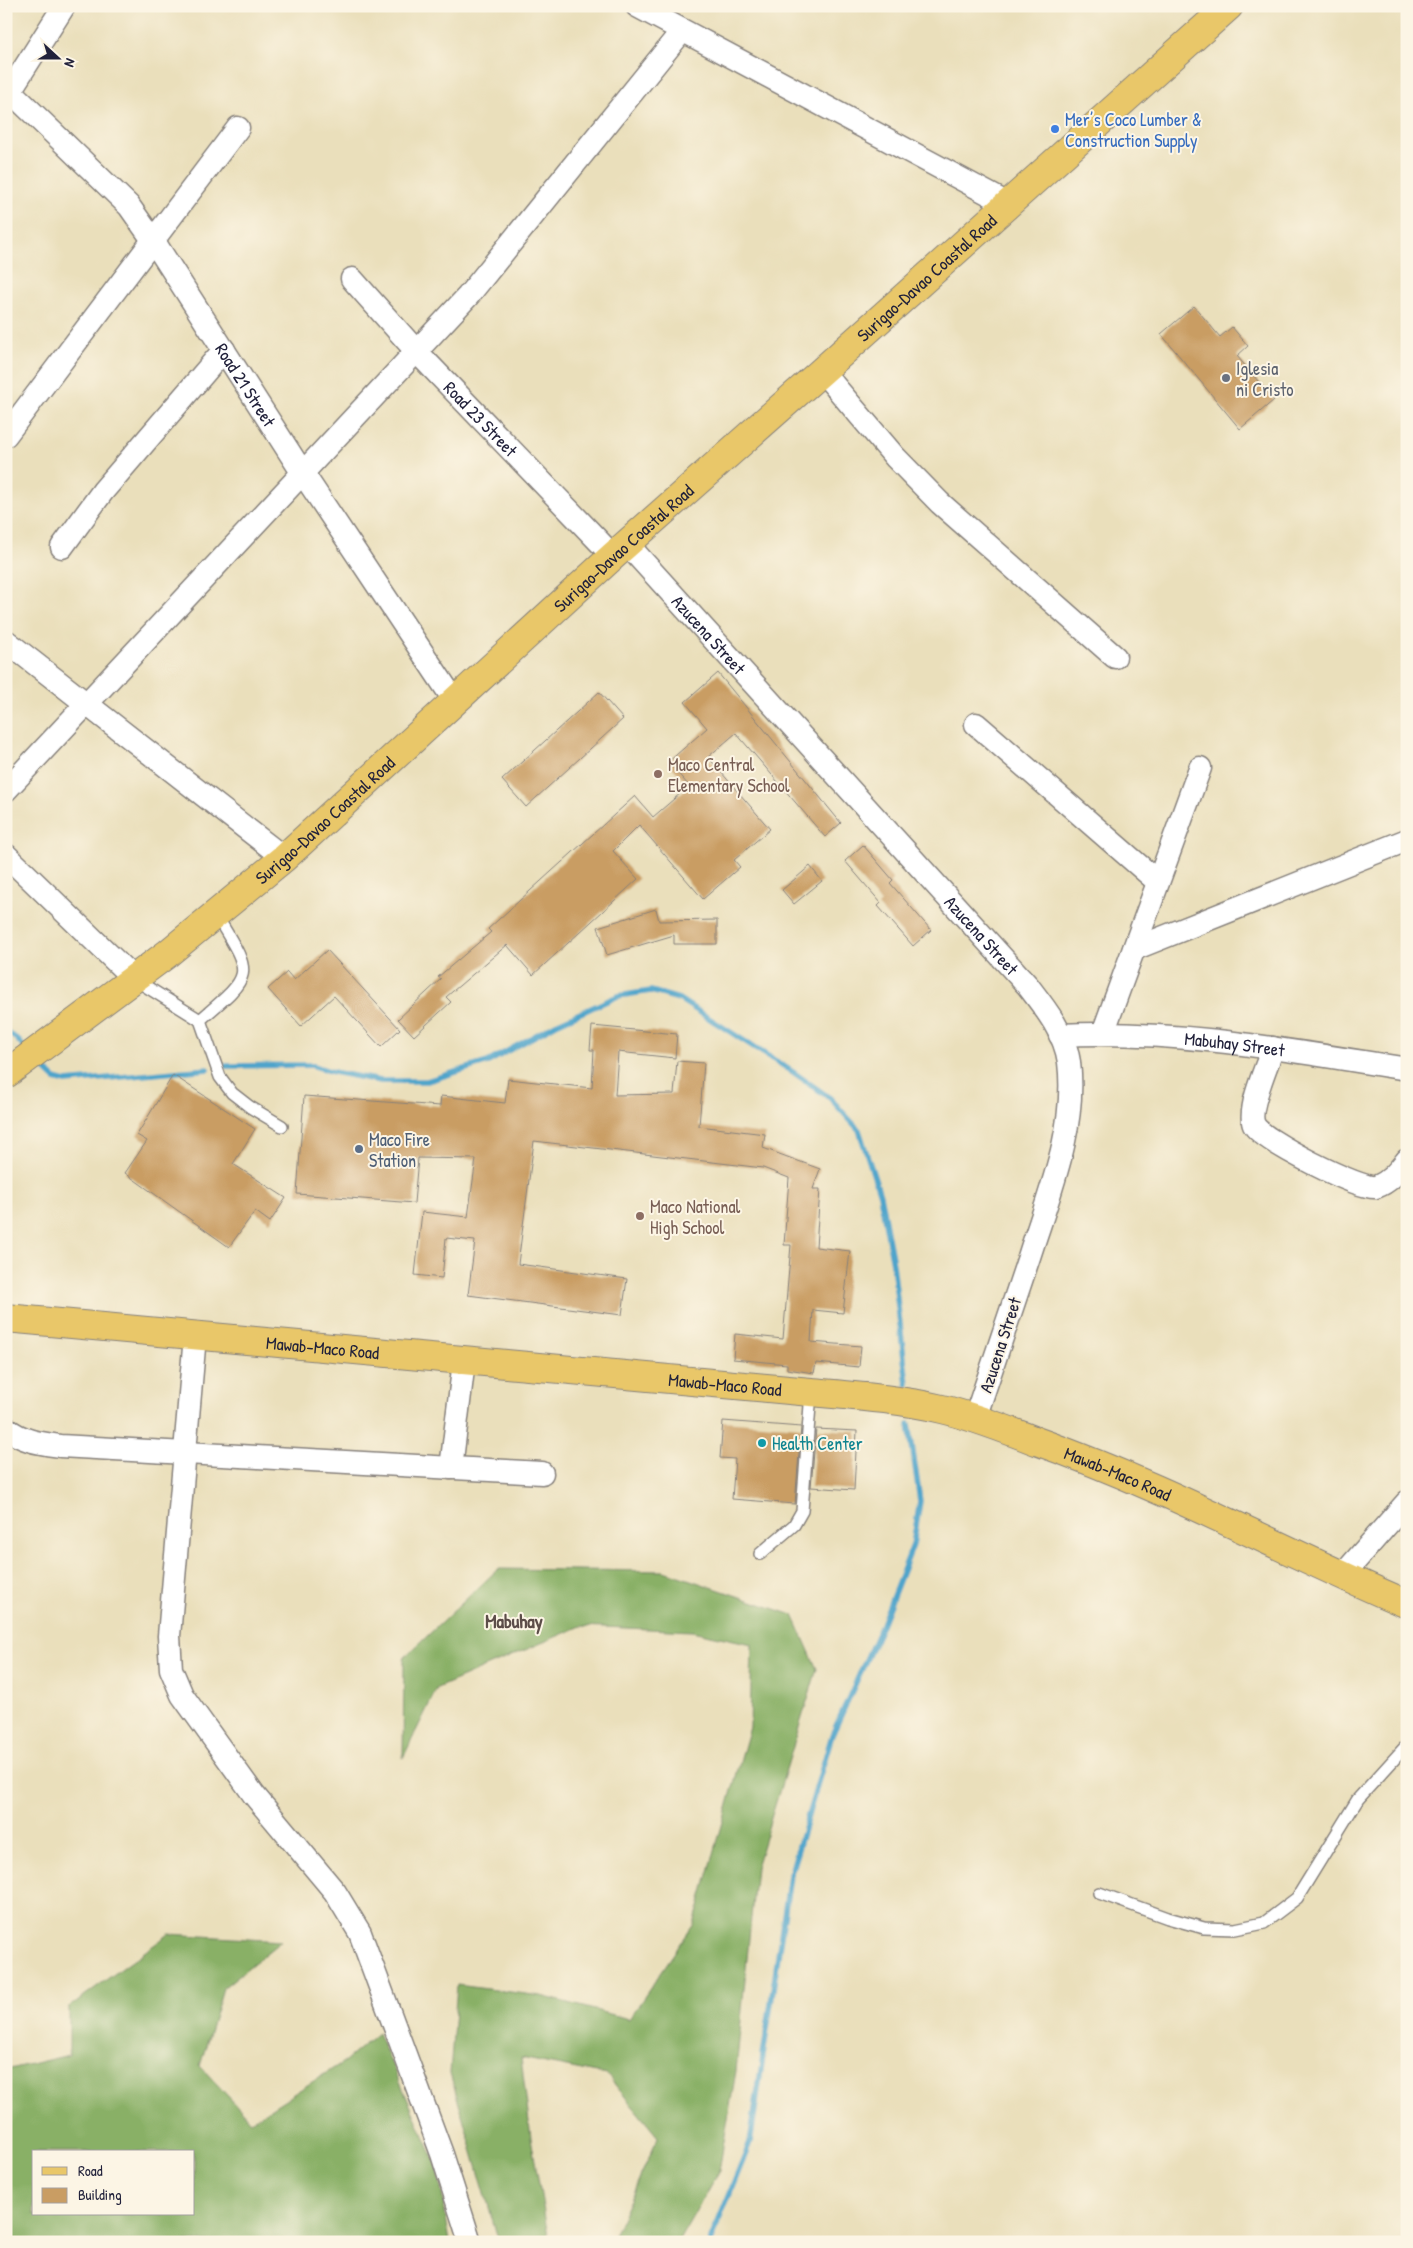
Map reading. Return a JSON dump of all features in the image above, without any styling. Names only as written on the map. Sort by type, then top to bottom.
[{"type":"main road","name":"Surigao-Davao Coastal Road","points":[[6,1074],[134,979],[216,915],[284,858],[454,700],[620,550],[1229,6]]},
{"type":"main road","name":"Mawab-Maco Road","points":[[6,1318],[914,1403],[975,1418],[1094,1462],[1213,1513],[1342,1576],[1407,1604]]},
{"type":"street","points":[[8,94],[64,6]]},
{"type":"street","points":[[637,6],[1008,204]]},
{"type":"street","points":[[6,790],[468,296],[682,31]]},
{"type":"street","name":"Road 21 Street","points":[[8,94],[129,206],[153,240],[302,472],[454,700]]},
{"type":"street","points":[[6,435],[238,128]]},
{"type":"street","name":"Road 23 Street","points":[[352,279],[417,352],[620,550]]},
{"type":"street","points":[[62,547],[103,491],[224,350]]},
{"type":"street","points":[[822,371],[895,457],[940,503],[1115,656]]},
{"type":"street","name":"Azucena Street","points":[[620,550],[1028,986],[1047,1010],[1060,1035],[1069,1060],[1071,1096],[1067,1127],[1054,1180],[975,1418]]},
{"type":"street","points":[[6,641],[284,858]]},
{"type":"street","points":[[976,724],[1158,882]]},
{"type":"street","points":[[1103,1033],[1200,768]]},
{"type":"street","points":[[1134,949],[1407,840]]},
{"type":"street","points":[[6,855],[134,979]]},
{"type":"street","name":"Mabuhay Street","points":[[1060,1035],[1103,1033],[1151,1035],[1273,1048],[1407,1069]]},
{"type":"street","points":[[1273,1048],[1252,1112],[1254,1125],[1262,1134],[1276,1145],[1350,1180],[1374,1188],[1392,1178],[1407,1160]]},
{"type":"street","points":[[195,1336],[183,1452],[169,1636],[171,1669],[182,1695],[211,1736],[254,1795],[335,1892],[360,1932],[442,2154],[470,2242]]},
{"type":"street","points":[[452,1468],[464,1361]]},
{"type":"street","points":[[6,1428],[16,1436],[33,1442],[60,1446],[542,1473]]},
{"type":"street","points":[[1342,1576],[1407,1502]]},
{"type":"lane","points":[[200,1020],[235,991],[242,980],[244,967],[241,957],[216,915]]},
{"type":"lane","points":[[134,979],[200,1020],[220,1077],[232,1093],[250,1107],[282,1126]]},
{"type":"lane","points":[[760,1554],[794,1525],[802,1511],[811,1392]]},
{"type":"lane","points":[[1099,1893],[1168,1918],[1204,1928],[1235,1930],[1264,1923],[1297,1898],[1358,1798],[1407,1745]]},
{"type":"green space","points":[[498,1569],[664,1571],[793,1615],[817,1669],[756,1867],[736,2071],[719,2171],[678,2242],[611,2242],[658,2137],[607,2075],[521,2058],[531,2138],[548,2235],[540,2242],[499,2242],[450,2073],[457,1985],[541,1996],[629,2019],[694,1924],[750,1727],[752,1644],[692,1631],[581,1626],[437,1688],[403,1758],[404,1658]]},
{"type":"green space","points":[[169,1934],[281,1941],[223,1988],[200,2066],[251,2121],[345,2061],[378,2033],[438,2168],[450,2242],[6,2242],[6,2070],[69,2055],[69,2007]]},
{"type":"building","name":"Iglesia ni Cristo","points":[[1194,306],[1220,337],[1232,327],[1248,346],[1237,356],[1274,400],[1240,429],[1161,334]]},
{"type":"building","points":[[718,673],[841,823],[825,837],[736,733],[708,757],[770,829],[734,860],[740,867],[703,899],[639,825],[613,851],[638,879],[533,975],[507,945],[446,997],[451,1002],[414,1036],[398,1019],[441,979],[438,977],[491,932],[488,929],[635,796],[653,817],[689,786],[668,762],[707,728],[685,702]]},
{"type":"building","points":[[599,692],[623,719],[526,807],[502,780]]},
{"type":"building","points":[[863,845],[893,880],[890,883],[931,930],[913,946],[878,906],[881,903],[845,861]]},
{"type":"building","points":[[810,866],[822,881],[794,904],[782,890]]},
{"type":"building","points":[[656,909],[659,921],[717,920],[717,944],[674,944],[674,935],[607,955],[598,927]]},
{"type":"building","points":[[327,950],[400,1029],[381,1047],[334,996],[301,1026],[268,989],[287,972],[294,980]]},
{"type":"building","points":[[592,1026],[677,1034],[675,1058],[618,1052],[615,1095],[674,1094],[677,1061],[704,1063],[699,1126],[765,1134],[763,1148],[820,1169],[813,1189],[820,1189],[816,1247],[850,1251],[843,1313],[813,1310],[811,1342],[861,1346],[859,1367],[816,1363],[814,1373],[787,1369],[787,1364],[733,1359],[735,1334],[783,1339],[791,1245],[784,1245],[789,1178],[763,1168],[534,1141],[518,1264],[627,1279],[622,1315],[468,1295],[475,1241],[446,1238],[442,1278],[415,1275],[422,1212],[468,1217],[476,1159],[418,1158],[414,1203],[297,1194],[304,1096],[440,1106],[441,1096],[505,1103],[508,1079],[592,1088],[594,1050],[590,1050]]},
{"type":"building","points":[[173,1075],[255,1129],[233,1164],[286,1198],[270,1222],[255,1211],[229,1247],[125,1173],[147,1141],[137,1135]]},
{"type":"building","points":[[723,1421],[801,1427],[795,1504],[732,1499],[735,1459],[720,1458]]},
{"type":"building","points":[[816,1429],[857,1431],[854,1490],[811,1487]]},
{"type":"waterway","points":[[226,1066],[311,1065],[333,1072],[381,1081],[427,1081],[488,1062],[556,1024],[618,996],[651,991],[679,999],[830,1098],[859,1130],[880,1195],[893,1264],[907,1384]]},
{"type":"waterway","points":[[6,1032],[17,1039],[26,1050]]},
{"type":"waterway","points":[[36,1061],[55,1079],[66,1082],[208,1069]]},
{"type":"waterway","points":[[710,2242],[750,2143],[790,1876],[832,1735],[881,1627],[913,1545],[920,1501],[909,1424]]},
{"type":"place","name":"Mer’s Coco Lumber & Construction Supply","points":[[1055,129]]},
{"type":"place","name":"Iglesia ni Cristo","points":[[1226,378]]},
{"type":"place","name":"Maco Central Elementary School","points":[[658,774]]},
{"type":"place","name":"Maco Fire Station","points":[[359,1149]]},
{"type":"place","name":"Maco National High School","points":[[640,1216]]},
{"type":"place","name":"Health Center","points":[[762,1443]]},
{"type":"district","name":"Mabuhay","points":[[514,1621]]}]
